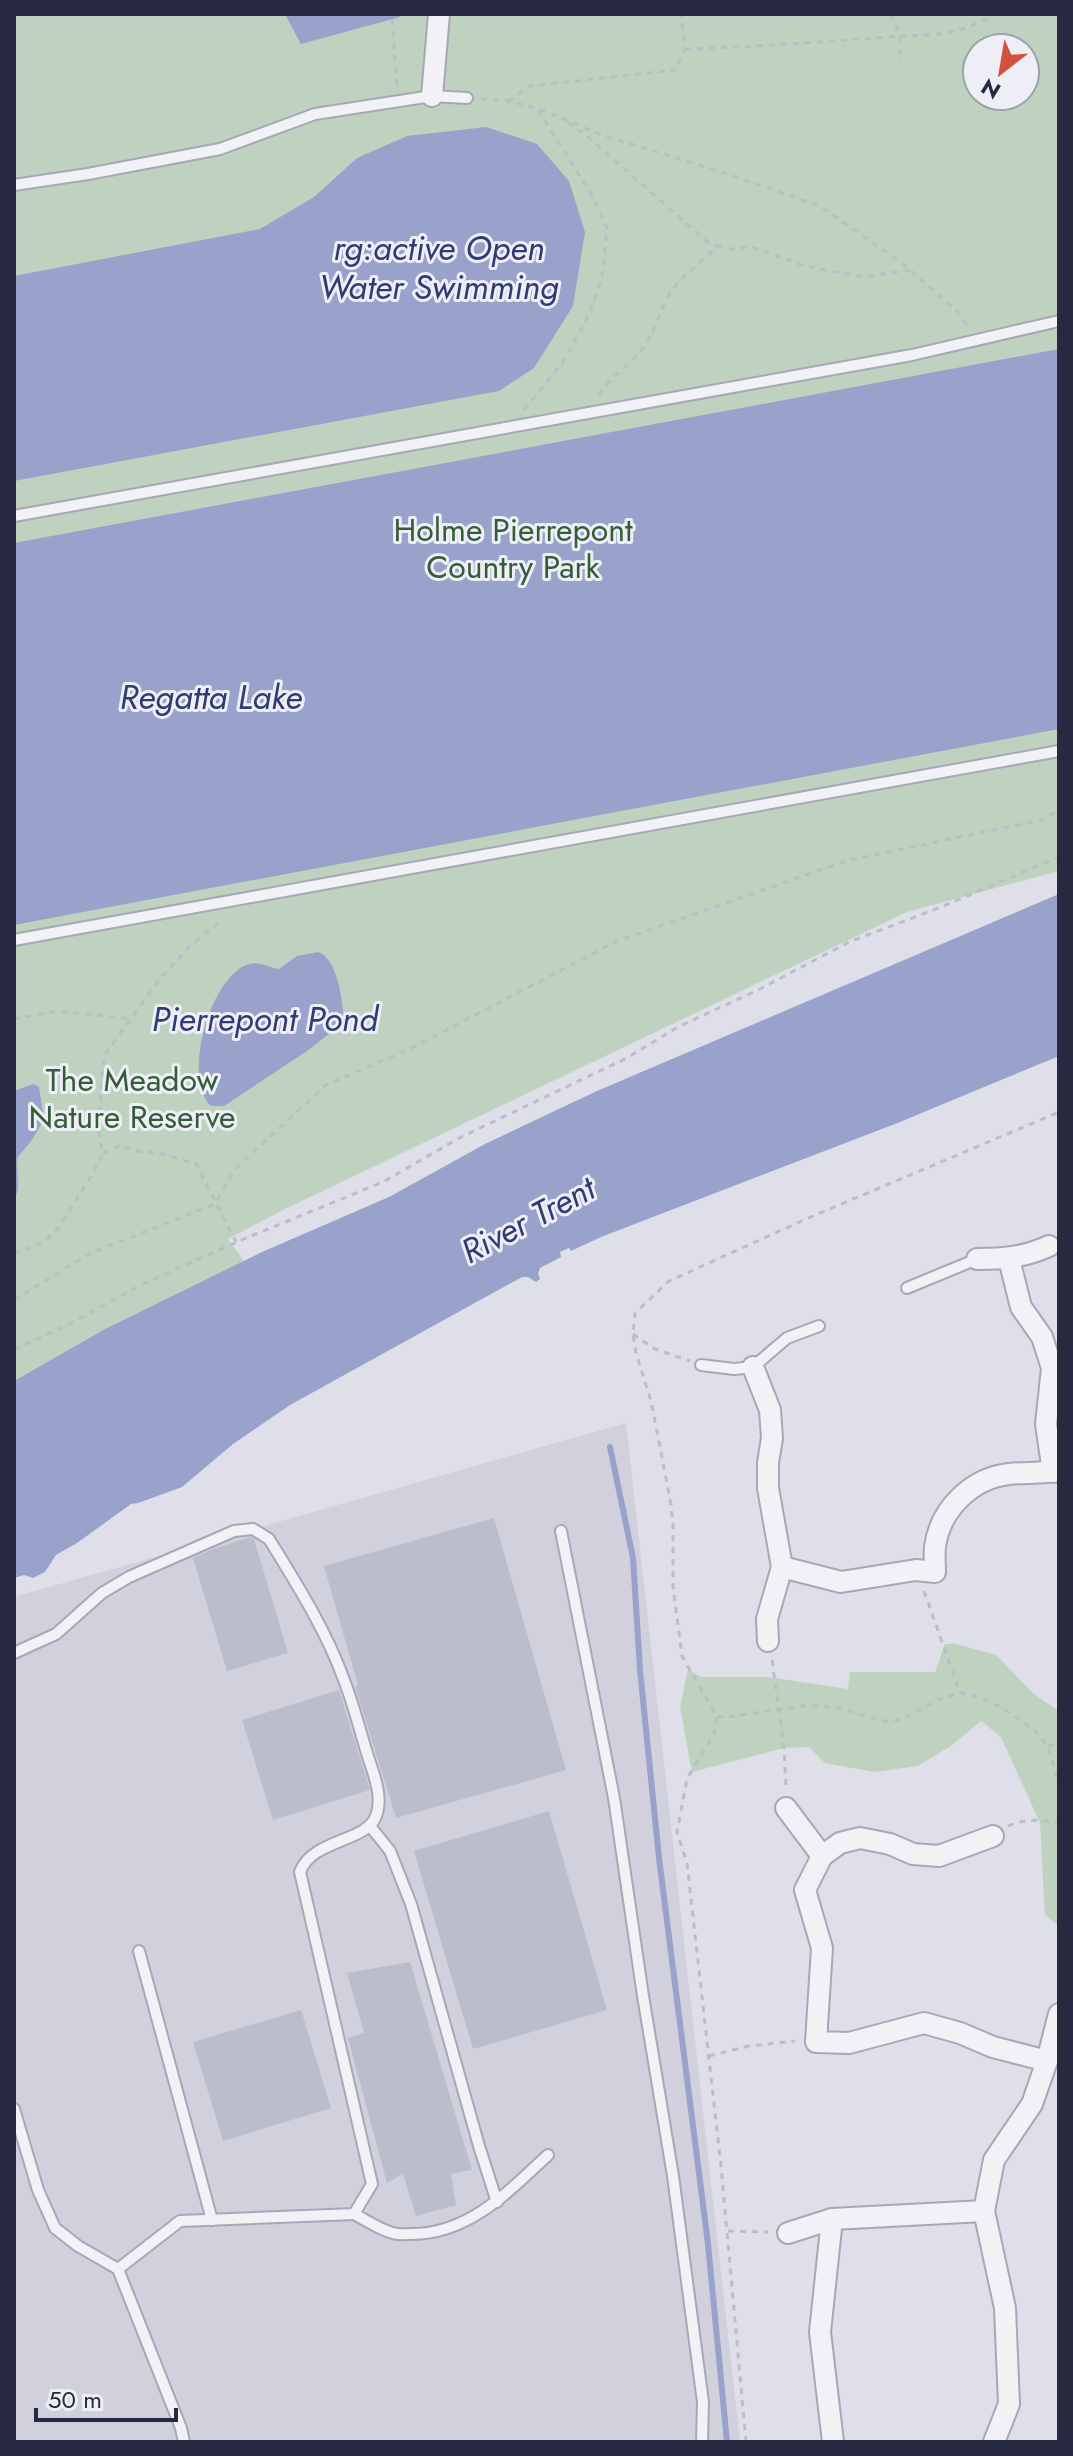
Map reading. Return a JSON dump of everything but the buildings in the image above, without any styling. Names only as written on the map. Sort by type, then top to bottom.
[{"type":"street","points":[[432,96],[439,14]]},
{"type":"street","points":[[977,1259],[1009,1259],[1033,1254],[1049,1246]]},
{"type":"street","points":[[782,1567],[841,1582],[925,1571],[947,1513],[964,1492],[986,1479],[1008,1474],[1056,1471],[1046,1424],[1052,1368],[1042,1337],[1021,1307],[1009,1259]]},
{"type":"street","points":[[753,1367],[770,1410],[772,1438],[768,1488],[782,1567],[767,1619],[768,1641]]},
{"type":"street","points":[[786,1808],[822,1856]]},
{"type":"street","points":[[993,1836],[939,1856],[913,1854],[890,1844],[860,1838],[840,1843],[822,1856],[805,1890],[822,1948],[816,2042],[849,2043],[924,2023],[993,2047],[1047,2061]]},
{"type":"street","points":[[994,2442],[1009,2404],[1005,2308],[984,2211],[994,2160],[1032,2104],[1059,2014]]},
{"type":"street","points":[[788,2233],[832,2219],[984,2211]]},
{"type":"street","points":[[832,2219],[820,2332],[833,2442]]},
{"type":"lane","points":[[14,185],[237,145],[315,114],[432,96],[467,98]]},
{"type":"lane","points":[[14,516],[912,355],[1059,321]]},
{"type":"lane","points":[[14,940],[1059,751]]},
{"type":"lane","points":[[907,1288],[977,1259]]},
{"type":"lane","points":[[701,1365],[734,1369],[753,1367],[787,1338],[819,1326]]},
{"type":"lane","points":[[14,1653],[56,1634],[102,1593],[129,1577],[234,1531],[253,1529],[269,1539],[283,1561],[335,1657],[379,1794],[377,1815],[370,1826],[311,1855],[300,1872],[372,2184],[354,2214]]},
{"type":"lane","points":[[561,1531],[614,1798],[673,2176],[703,2402],[702,2442]]},
{"type":"lane","points":[[370,1826],[390,1851],[404,1883],[497,2202]]},
{"type":"lane","points":[[139,1951],[212,2220]]},
{"type":"lane","points":[[14,2109],[38,2190],[55,2228],[78,2246],[118,2269],[184,2442]]},
{"type":"lane","points":[[118,2269],[180,2221],[354,2214],[394,2234],[443,2231],[497,2202],[548,2155]]},
{"type":"path","points":[[508,101],[530,86],[676,70],[685,49],[681,14]]},
{"type":"path","points":[[891,14],[900,36],[900,62]]},
{"type":"path","points":[[685,49],[944,34],[962,30],[996,14]]},
{"type":"path","points":[[392,19],[398,103]]},
{"type":"path","points":[[467,98],[508,101],[537,108],[602,135],[820,206],[911,270],[958,312],[975,339]]},
{"type":"path","points":[[511,426],[563,362],[590,313],[602,277],[607,228],[593,197],[537,108]]},
{"type":"path","points":[[562,119],[588,137],[709,243],[731,249],[752,247],[805,266],[863,277],[911,270]]},
{"type":"path","points":[[589,412],[607,381],[645,345],[676,285],[724,240]]},
{"type":"path","points":[[14,1300],[91,1253],[215,1204],[236,1168],[326,1085],[412,1048],[617,941],[846,861],[1041,820],[1059,810]]},
{"type":"path","points":[[14,1350],[143,1284],[383,1182],[461,1137],[627,1058],[678,1027],[760,989],[849,942],[1059,857]]},
{"type":"path","points":[[14,1254],[46,1241],[59,1227],[103,1153],[98,1130],[104,1056],[159,980],[190,946],[228,914]]},
{"type":"path","points":[[14,1019],[56,1011],[132,1019]]},
{"type":"path","points":[[746,2442],[709,2056],[687,1863],[677,1832],[687,1779],[714,1734],[717,1717],[682,1656],[673,1586],[670,1499],[651,1401],[636,1353],[633,1334],[635,1313],[669,1281],[806,1219],[1059,1112]]},
{"type":"path","points":[[103,1153],[121,1145],[134,1151],[160,1153],[196,1164],[236,1242]]},
{"type":"path","points":[[633,1334],[655,1349],[701,1365]]},
{"type":"path","points":[[925,1571],[960,1693]]},
{"type":"path","points":[[768,1641],[780,1709],[786,1808]]},
{"type":"path","points":[[717,1717],[808,1705],[838,1708],[883,1721],[901,1720],[940,1699],[960,1693],[976,1696],[999,1706],[1032,1728],[1048,1746],[1059,1787]]},
{"type":"path","points":[[1048,1746],[1059,1743]]},
{"type":"path","points":[[993,1836],[1013,1823],[1059,1823]]},
{"type":"path","points":[[709,2056],[761,2044],[816,2042]]},
{"type":"path","points":[[727,2231],[788,2233]]},
{"type":"shaded area","points":[[626,1423],[740,2442],[14,2442],[14,1597]]},
{"type":"green space","name":"Holme Pierrepont Country Park","points":[[14,14],[1059,14],[1059,871],[907,912],[283,1210],[228,1239],[244,1261],[105,1329],[14,1381]]},
{"type":"green space","points":[[945,1644],[996,1655],[1034,1694],[1059,1711],[1059,1926],[1045,1915],[1040,1823],[1001,1737],[981,1721],[952,1745],[918,1766],[874,1772],[825,1763],[809,1747],[784,1748],[692,1772],[680,1707],[688,1669],[701,1677],[768,1677],[848,1689],[850,1672],[935,1672]]},
{"type":"water","points":[[285,14],[402,14],[301,44]]},
{"type":"water","name":"rg:active Open Water Swimming","points":[[486,127],[537,144],[569,181],[585,232],[573,306],[534,368],[499,391],[14,481],[14,276],[260,229],[314,197],[357,158],[407,136]]},
{"type":"water","name":"Regatta Lake","points":[[1059,349],[1059,729],[14,925],[14,543]]},
{"type":"water","name":"River Trent","points":[[1059,894],[1059,1056],[895,1124],[571,1251],[569,1248],[560,1252],[561,1257],[540,1268],[540,1279],[536,1282],[522,1277],[290,1405],[233,1444],[182,1487],[131,1504],[56,1555],[45,1572],[33,1578],[24,1575],[14,1578],[14,1381],[105,1329],[262,1252],[389,1197],[485,1144],[597,1091]]},
{"type":"water","name":"Pierrepont Pond","points":[[318,952],[325,956],[335,972],[344,1022],[307,1051],[224,1106],[211,1106],[203,1093],[199,1054],[211,1010],[220,991],[231,976],[249,964],[258,963],[279,969],[297,956]]},
{"type":"water","points":[[33,1084],[39,1087],[44,1119],[17,1158],[18,1189],[14,1202],[14,1091]]},
{"type":"waterway","points":[[610,1447],[633,1558],[640,1670],[659,1858],[708,2244],[727,2442]]},
{"type":"park label","name":"The Meadow Nature Reserve","points":[[132,1098]]}]
